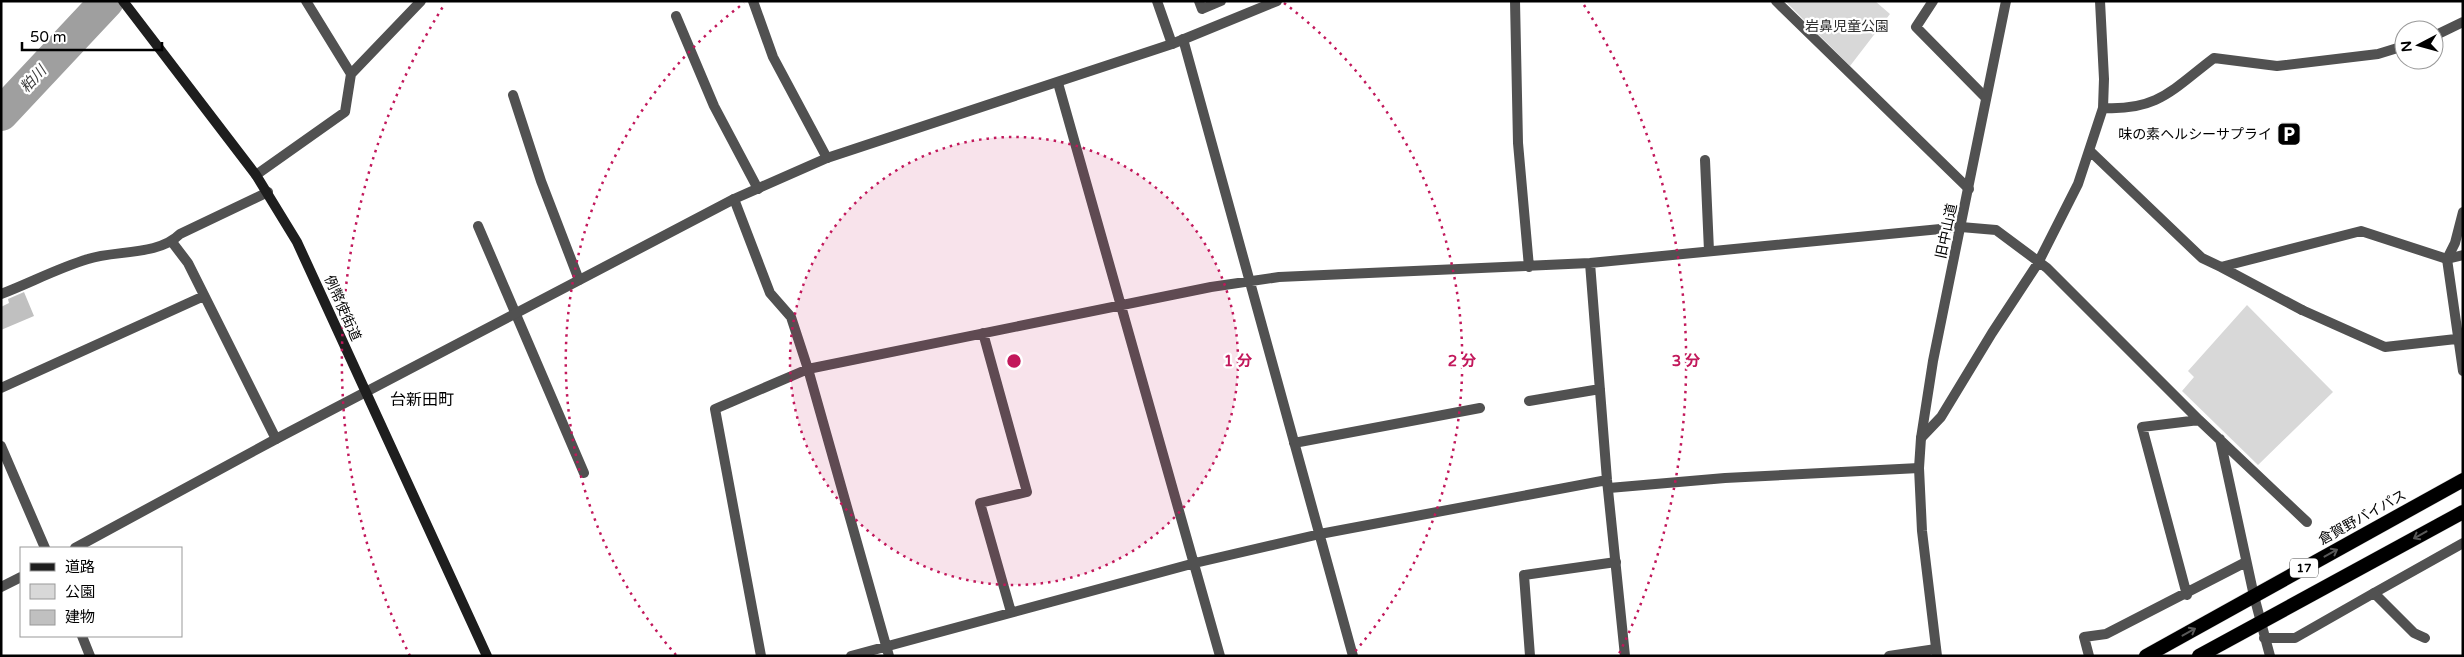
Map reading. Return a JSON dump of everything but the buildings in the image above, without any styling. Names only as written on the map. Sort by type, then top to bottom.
[{"type":"highway","name":"倉賀野バイパス","points":[[2146,656],[2463,480]]},
{"type":"highway","name":"17","points":[[2199,656],[2463,512]]},
{"type":"main road","name":"例幣使街道","points":[[123,1],[256,175],[297,242],[487,656]]},
{"type":"street","points":[[306,1],[351,74]]},
{"type":"street","points":[[256,175],[344,112],[351,74],[421,1]]},
{"type":"street","points":[[753,1],[773,57],[826,158]]},
{"type":"street","points":[[1157,1],[1172,44]]},
{"type":"street","points":[[1199,1],[1202,9],[1221,1]]},
{"type":"street","points":[[77,547],[516,313],[734,200],[826,158],[1172,44],[1277,1]]},
{"type":"street","points":[[1514,1],[1518,143],[1529,266]]},
{"type":"street","points":[[1776,1],[1968,189]]},
{"type":"street","points":[[1933,1],[1916,27],[1986,98]]},
{"type":"street","name":"旧中山道","points":[[1937,652],[1922,531],[1919,468],[1921,438],[1932,361],[2006,1]]},
{"type":"street","points":[[1921,438],[1941,417],[1992,333],[2038,263],[2078,184],[2103,108],[2104,79],[2100,1]]},
{"type":"street","points":[[676,16],[714,106],[758,189]]},
{"type":"street","points":[[2444,31],[2463,22]]},
{"type":"street","points":[[1183,39],[1352,656]]},
{"type":"street","points":[[2103,108],[2124,109],[2146,105],[2163,98],[2214,58],[2277,66],[2378,54],[2394,49]]},
{"type":"street","points":[[1058,83],[1123,305],[1220,656]]},
{"type":"street","points":[[513,95],[541,181],[580,280]]},
{"type":"street","points":[[2090,151],[2202,258],[2302,310],[2385,347],[2456,339]]},
{"type":"street","points":[[1705,160],[1709,251]]},
{"type":"street","points":[[1,294],[89,258],[119,255],[172,242],[180,234],[268,192]]},
{"type":"street","points":[[734,200],[770,293],[791,317],[808,369],[888,651]]},
{"type":"street","points":[[2463,212],[2455,243],[2447,259],[2456,339],[2463,372]]},
{"type":"street","points":[[478,226],[584,473]]},
{"type":"street","points":[[762,656],[715,409],[808,369],[1248,280],[1279,277],[1590,263],[1961,227],[1996,230],[2047,268],[2199,420],[2307,522]]},
{"type":"street","points":[[2221,267],[2361,231],[2447,259],[2463,255]]},
{"type":"street","points":[[172,242],[188,263],[276,440]]},
{"type":"street","points":[[1590,263],[1608,484],[1625,656]]},
{"type":"street","points":[[1,388],[204,296]]},
{"type":"street","points":[[983,334],[1027,492],[980,503],[1011,612]]},
{"type":"street","points":[[1529,401],[1600,389]]},
{"type":"street","points":[[1294,443],[1480,408]]},
{"type":"street","points":[[2187,594],[2142,427],[2199,420]]},
{"type":"street","points":[[2220,439],[2246,562],[2270,656]]},
{"type":"street","points":[[1,446],[45,547]]},
{"type":"street","points":[[851,656],[888,651],[1011,612],[1195,563],[1320,534],[1608,484],[1919,468]]},
{"type":"street","points":[[2264,638],[2295,638],[2463,543]]},
{"type":"street","points":[[1530,656],[1524,575],[1616,562]]},
{"type":"street","points":[[2089,656],[2084,637],[2106,634],[2246,562]]},
{"type":"street","points":[[1,587],[20,578]]},
{"type":"street","points":[[2374,593],[2414,633],[2425,638]]},
{"type":"street","points":[[82,637],[90,656]]},
{"type":"street","points":[[1889,656],[1937,652]]},
{"type":"green space","name":"岩鼻児童公園","points":[[1785,1],[1875,1],[1890,14],[1850,66]]},
{"type":"green space","points":[[2247,305],[2333,392],[2258,465],[2182,391],[2194,377],[2188,371]]},
{"type":"waterway","name":"粕川","points":[[1,114],[107,1]]},
{"type":"place","name":"味の素ヘルシーサプライ","points":[[2289,134]]},
{"type":"district","name":"台新田町","points":[[422,399]]}]
